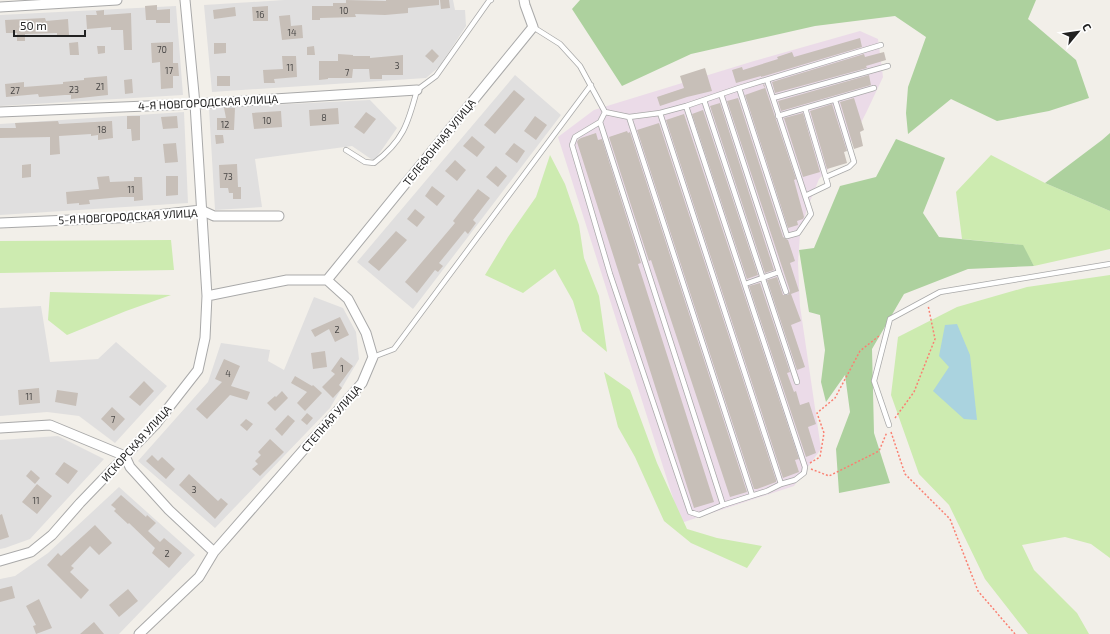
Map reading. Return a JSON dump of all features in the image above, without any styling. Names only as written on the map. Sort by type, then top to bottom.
[{"type":"street","points":[[0,7],[117,0]]},
{"type":"street","name":"ИСКОРСКАЯ УЛИЦА","points":[[0,562],[31,552],[52,535],[80,503],[155,425],[198,370],[205,338],[207,296],[195,104],[185,0]]},
{"type":"street","points":[[524,0],[534,27]]},
{"type":"street","name":"ТЕЛЕФОННАЯ УЛИЦА","points":[[327,280],[534,27]]},
{"type":"street","name":"4-Я НОВГОРОДСКАЯ УЛИЦА","points":[[0,112],[195,104],[417,90]]},
{"type":"street","name":"5-Я НОВГОРОДСКАЯ УЛИЦА","points":[[0,223],[139,217],[201,210],[214,216],[279,216]]},
{"type":"street","points":[[207,296],[288,280],[327,280],[348,299],[366,333],[373,357]]},
{"type":"street","name":"СТЕПНАЯ УЛИЦА","points":[[139,634],[199,577],[214,552],[362,383],[373,357]]},
{"type":"street","points":[[0,428],[50,425],[125,456],[130,467],[169,510],[214,552]]},
{"type":"lane","points":[[346,150],[365,162],[374,163],[400,139],[410,118],[417,90],[436,76],[491,0]]},
{"type":"lane","points":[[534,27],[560,44],[580,66],[605,112]]},
{"type":"lane","points":[[605,112],[629,117],[660,113],[882,44]]},
{"type":"lane","points":[[773,98],[888,66]]},
{"type":"lane","points":[[739,88],[788,236],[798,233],[811,214],[767,80]]},
{"type":"lane","points":[[373,357],[394,349],[591,85]]},
{"type":"lane","points":[[778,116],[874,88]]},
{"type":"lane","points":[[721,94],[786,292]]},
{"type":"lane","points":[[704,100],[797,382]]},
{"type":"lane","points":[[826,177],[849,167],[854,162],[835,100]]},
{"type":"lane","points":[[605,112],[600,122],[575,137],[572,145],[610,274],[690,512],[699,515],[795,480],[804,473],[805,467],[686,106]]},
{"type":"lane","points":[[805,108],[828,186],[805,196]]},
{"type":"lane","points":[[660,113],[781,484]]},
{"type":"lane","points":[[629,117],[752,495]]},
{"type":"lane","points":[[600,122],[723,505]]},
{"type":"lane","points":[[889,425],[874,381],[890,319],[940,292],[1110,264]]},
{"type":"lane","points":[[745,284],[779,272]]},
{"type":"path","points":[[805,467],[820,457],[824,433],[817,413],[835,398],[860,351],[888,329]]},
{"type":"path","points":[[889,425],[906,474],[950,520],[978,591],[1015,634]]},
{"type":"shaded area","points":[[284,0],[453,0],[455,10],[465,10],[466,26],[439,67],[426,78],[212,92],[204,5]]},
{"type":"shaded area","points":[[176,6],[183,95],[0,106],[0,15]]},
{"type":"shaded area","points":[[860,31],[878,39],[883,77],[848,148],[819,179],[807,209],[800,234],[798,263],[800,306],[821,449],[794,486],[681,523],[558,137],[594,110],[754,61]]},
{"type":"shaded area","points":[[515,75],[561,115],[413,309],[357,262]]},
{"type":"shaded area","points":[[370,100],[397,128],[374,161],[352,146],[255,159],[262,207],[215,210],[209,108]]},
{"type":"shaded area","points":[[184,112],[188,203],[0,215],[0,124]]},
{"type":"shaded area","points":[[314,297],[343,308],[356,332],[359,359],[330,408],[215,528],[138,461],[208,382],[221,343],[270,350],[268,361],[284,370]]},
{"type":"shaded area","points":[[41,306],[50,362],[98,359],[116,342],[167,386],[115,443],[79,416],[47,412],[0,416],[0,308]]},
{"type":"shaded area","points":[[58,436],[104,459],[30,539],[0,549],[0,440]]},
{"type":"shaded area","points":[[119,487],[195,555],[119,634],[0,634],[0,579],[15,576],[48,553]]},
{"type":"green space","points":[[580,0],[1036,0],[1028,19],[1076,60],[1089,98],[1049,111],[997,121],[951,99],[908,134],[906,113],[908,87],[926,37],[895,16],[815,26],[691,54],[622,86],[572,9]]},
{"type":"green space","points":[[1110,133],[1110,211],[1045,183],[1102,140]]},
{"type":"green space","points":[[896,139],[945,158],[923,213],[939,237],[1023,245],[1034,266],[968,269],[904,294],[872,349],[874,433],[890,483],[839,493],[836,449],[850,412],[845,375],[826,402],[821,382],[825,350],[820,315],[809,312],[799,250],[814,248],[840,186],[876,177]]},
{"type":"green space","points":[[550,155],[565,184],[579,225],[584,258],[599,296],[607,352],[582,331],[573,301],[555,269],[523,293],[485,275],[508,237],[536,197]]},
{"type":"green space","points":[[991,155],[1045,183],[1110,211],[1110,249],[1034,266],[1022,245],[962,239],[956,192]]},
{"type":"green space","points":[[171,240],[174,270],[0,273],[0,241]]},
{"type":"green space","points":[[1110,275],[1110,558],[1091,544],[1065,537],[1022,545],[1034,570],[1077,613],[1089,634],[1028,634],[985,579],[949,505],[919,474],[891,395],[898,337],[957,307],[1027,287]]},
{"type":"green space","points":[[50,292],[171,295],[126,311],[67,335],[48,320]]},
{"type":"green space","points":[[604,372],[630,390],[657,463],[687,529],[717,538],[762,546],[747,568],[691,543],[664,521],[635,457],[618,427]]},
{"type":"water","points":[[957,324],[970,355],[977,420],[964,419],[933,391],[949,367],[939,356],[945,325]]},
{"type":"building","points":[[346,0],[439,0],[439,5],[408,8],[408,13],[385,15],[355,14],[356,17],[320,18],[320,20],[312,20],[312,6],[333,6],[333,3],[346,3]]},
{"type":"building","points":[[440,0],[449,0],[450,8],[441,9]]},
{"type":"building","points":[[157,5],[157,10],[170,9],[170,23],[156,23],[156,20],[146,20],[145,6]]},
{"type":"building","points":[[268,6],[268,21],[253,21],[252,7]]},
{"type":"building","points":[[235,7],[236,16],[214,19],[213,10]]},
{"type":"building","points":[[104,10],[104,15],[131,13],[132,50],[124,50],[123,30],[111,30],[111,27],[87,29],[86,15],[97,15],[96,11]]},
{"type":"building","points":[[290,15],[291,26],[302,25],[303,38],[282,40],[279,16]]},
{"type":"building","points":[[45,18],[46,21],[68,19],[69,35],[57,36],[57,33],[25,34],[25,41],[17,41],[17,33],[6,33],[5,20]]},
{"type":"building","points":[[860,38],[862,47],[761,77],[736,83],[732,70],[742,67],[743,70],[778,59],[777,57],[792,52],[794,57]]},
{"type":"building","points":[[78,42],[79,55],[70,55],[69,43]]},
{"type":"building","points":[[173,42],[173,63],[178,63],[179,76],[173,76],[173,88],[161,89],[160,62],[152,63],[151,43]]},
{"type":"building","points":[[214,43],[226,43],[226,53],[214,54]]},
{"type":"building","points":[[97,46],[105,46],[105,53],[98,54]]},
{"type":"building","points":[[314,46],[315,55],[307,55],[307,47]]},
{"type":"building","points":[[432,49],[439,56],[433,63],[425,56]]},
{"type":"building","points":[[884,52],[886,60],[866,66],[867,68],[775,93],[772,82],[864,54],[865,57]]},
{"type":"building","points":[[338,54],[370,56],[370,58],[403,55],[403,75],[382,75],[382,79],[370,79],[369,69],[353,69],[352,78],[328,78],[319,80],[319,61],[338,61]]},
{"type":"building","points":[[282,56],[296,56],[297,77],[274,79],[275,83],[264,83],[263,70],[283,69]]},
{"type":"building","points":[[705,68],[712,91],[660,106],[657,97],[684,88],[680,76]]},
{"type":"building","points":[[869,75],[871,85],[781,111],[778,101]]},
{"type":"building","points":[[107,76],[108,95],[71,99],[71,95],[39,97],[38,94],[6,97],[5,84],[24,82],[24,87],[63,84],[63,82],[84,80],[84,78]]},
{"type":"building","points":[[217,76],[230,76],[230,86],[217,86]]},
{"type":"building","points":[[132,79],[133,93],[125,94],[124,80]]},
{"type":"building","points":[[764,84],[796,179],[794,180],[804,217],[803,219],[797,221],[798,225],[788,228],[745,95],[765,88],[763,85]]},
{"type":"building","points":[[514,90],[525,99],[495,134],[484,125]]},
{"type":"building","points":[[738,98],[783,237],[788,240],[795,261],[790,263],[799,291],[791,294],[801,321],[791,325],[805,367],[797,370],[767,280],[777,277],[783,295],[788,295],[790,291],[727,101]]},
{"type":"building","points":[[854,98],[864,130],[860,132],[863,146],[854,149],[840,102]]},
{"type":"building","points":[[720,103],[774,270],[765,273],[710,106]]},
{"type":"building","points":[[832,104],[847,151],[844,152],[847,163],[827,169],[810,111]]},
{"type":"building","points":[[224,108],[235,108],[234,130],[217,130],[217,118],[226,118]]},
{"type":"building","points":[[338,108],[339,124],[310,126],[309,110]]},
{"type":"building","points":[[703,110],[758,275],[747,279],[692,114]]},
{"type":"building","points":[[281,111],[282,127],[254,129],[252,113]]},
{"type":"building","points":[[366,112],[376,119],[364,134],[354,127]]},
{"type":"building","points":[[803,113],[820,172],[803,177],[784,118]]},
{"type":"building","points":[[684,114],[799,459],[795,460],[799,472],[783,478],[666,120]]},
{"type":"building","points":[[127,116],[140,116],[140,140],[132,141],[131,129],[127,129]]},
{"type":"building","points":[[177,116],[178,128],[163,129],[161,117]]},
{"type":"building","points":[[535,116],[547,125],[536,140],[524,131]]},
{"type":"building","points":[[58,121],[59,124],[112,121],[113,138],[98,140],[98,135],[91,136],[91,134],[59,136],[60,154],[50,155],[50,137],[0,138],[0,128],[16,128],[15,123]]},
{"type":"building","points":[[659,123],[776,480],[776,482],[757,489],[754,489],[637,130]]},
{"type":"building","points":[[627,131],[628,133],[630,132],[747,492],[730,497],[651,260],[649,261],[609,137]]},
{"type":"building","points":[[596,133],[598,140],[602,139],[641,263],[638,264],[714,502],[694,508],[577,142],[581,138]]},
{"type":"building","points":[[215,135],[223,135],[224,143],[216,144]]},
{"type":"building","points":[[472,136],[485,147],[477,157],[463,146]]},
{"type":"building","points":[[176,143],[178,162],[165,163],[163,144]]},
{"type":"building","points":[[514,143],[525,151],[517,163],[505,154]]},
{"type":"building","points":[[455,160],[466,170],[457,181],[445,171]]},
{"type":"building","points":[[31,164],[31,177],[22,178],[22,165]]},
{"type":"building","points":[[237,164],[238,187],[241,187],[241,199],[233,199],[233,193],[229,193],[228,188],[220,188],[219,165]]},
{"type":"building","points":[[496,166],[507,176],[498,187],[486,177]]},
{"type":"building","points":[[109,176],[110,182],[134,181],[134,177],[142,177],[143,200],[134,201],[134,197],[121,197],[89,200],[90,204],[67,204],[66,192],[99,189],[97,177]]},
{"type":"building","points":[[166,176],[178,176],[178,195],[166,196]]},
{"type":"building","points":[[432,186],[445,196],[437,206],[425,196]]},
{"type":"building","points":[[478,189],[490,198],[473,220],[476,223],[468,234],[465,231],[439,263],[443,266],[438,272],[435,270],[417,293],[405,282],[455,223],[453,221]]},
{"type":"building","points":[[415,209],[425,217],[417,227],[407,219]]},
{"type":"building","points":[[396,231],[407,240],[379,271],[368,262]]},
{"type":"building","points":[[760,283],[790,372],[787,373],[794,392],[796,391],[800,405],[809,402],[816,424],[808,427],[816,453],[806,457],[749,286]]},
{"type":"building","points":[[340,317],[349,335],[335,342],[329,329],[315,337],[311,330]]},
{"type":"building","points":[[325,351],[327,367],[313,369],[311,353]]},
{"type":"building","points":[[341,357],[353,366],[339,385],[342,388],[333,398],[322,387],[335,374],[331,371]]},
{"type":"building","points":[[224,359],[240,366],[231,386],[250,392],[247,400],[230,395],[207,419],[196,409],[222,382],[215,379]]},
{"type":"building","points":[[295,376],[312,386],[313,385],[322,393],[305,411],[297,403],[307,392],[291,383]]},
{"type":"building","points":[[144,381],[154,391],[140,406],[129,397]]},
{"type":"building","points":[[39,388],[40,403],[19,405],[18,390]]},
{"type":"building","points":[[57,390],[78,393],[76,406],[55,402]]},
{"type":"building","points":[[282,391],[288,398],[275,411],[267,403]]},
{"type":"building","points":[[112,407],[125,419],[114,431],[101,419]]},
{"type":"building","points":[[307,413],[313,418],[307,425],[301,420]]},
{"type":"building","points":[[288,415],[295,421],[282,436],[275,429]]},
{"type":"building","points":[[246,419],[253,424],[247,431],[240,425]]},
{"type":"building","points":[[270,439],[284,452],[260,476],[252,469],[258,464],[255,461],[261,455],[258,452]]},
{"type":"building","points":[[152,455],[158,461],[162,457],[175,469],[166,479],[146,461]]},
{"type":"building","points":[[64,462],[78,471],[68,484],[55,474]]},
{"type":"building","points":[[31,470],[40,478],[35,484],[26,476]]},
{"type":"building","points":[[189,474],[218,501],[221,498],[228,504],[215,519],[179,485]]},
{"type":"building","points":[[37,484],[52,496],[37,514],[22,502]]},
{"type":"building","points":[[121,495],[146,517],[147,515],[156,523],[148,531],[160,542],[164,538],[182,553],[169,568],[152,553],[155,548],[114,511],[116,509],[111,505]]},
{"type":"building","points":[[2,514],[9,537],[0,540],[0,515]]},
{"type":"building","points":[[95,525],[112,543],[99,555],[90,546],[71,566],[74,568],[70,572],[89,590],[81,599],[47,565],[58,553],[61,556]]},
{"type":"building","points":[[12,586],[15,598],[0,602],[0,589]]},
{"type":"building","points":[[128,589],[138,601],[119,617],[109,605]]},
{"type":"building","points":[[39,599],[52,628],[36,634],[33,626],[36,625],[26,606]]},
{"type":"building","points":[[94,622],[104,634],[80,634]]}]
